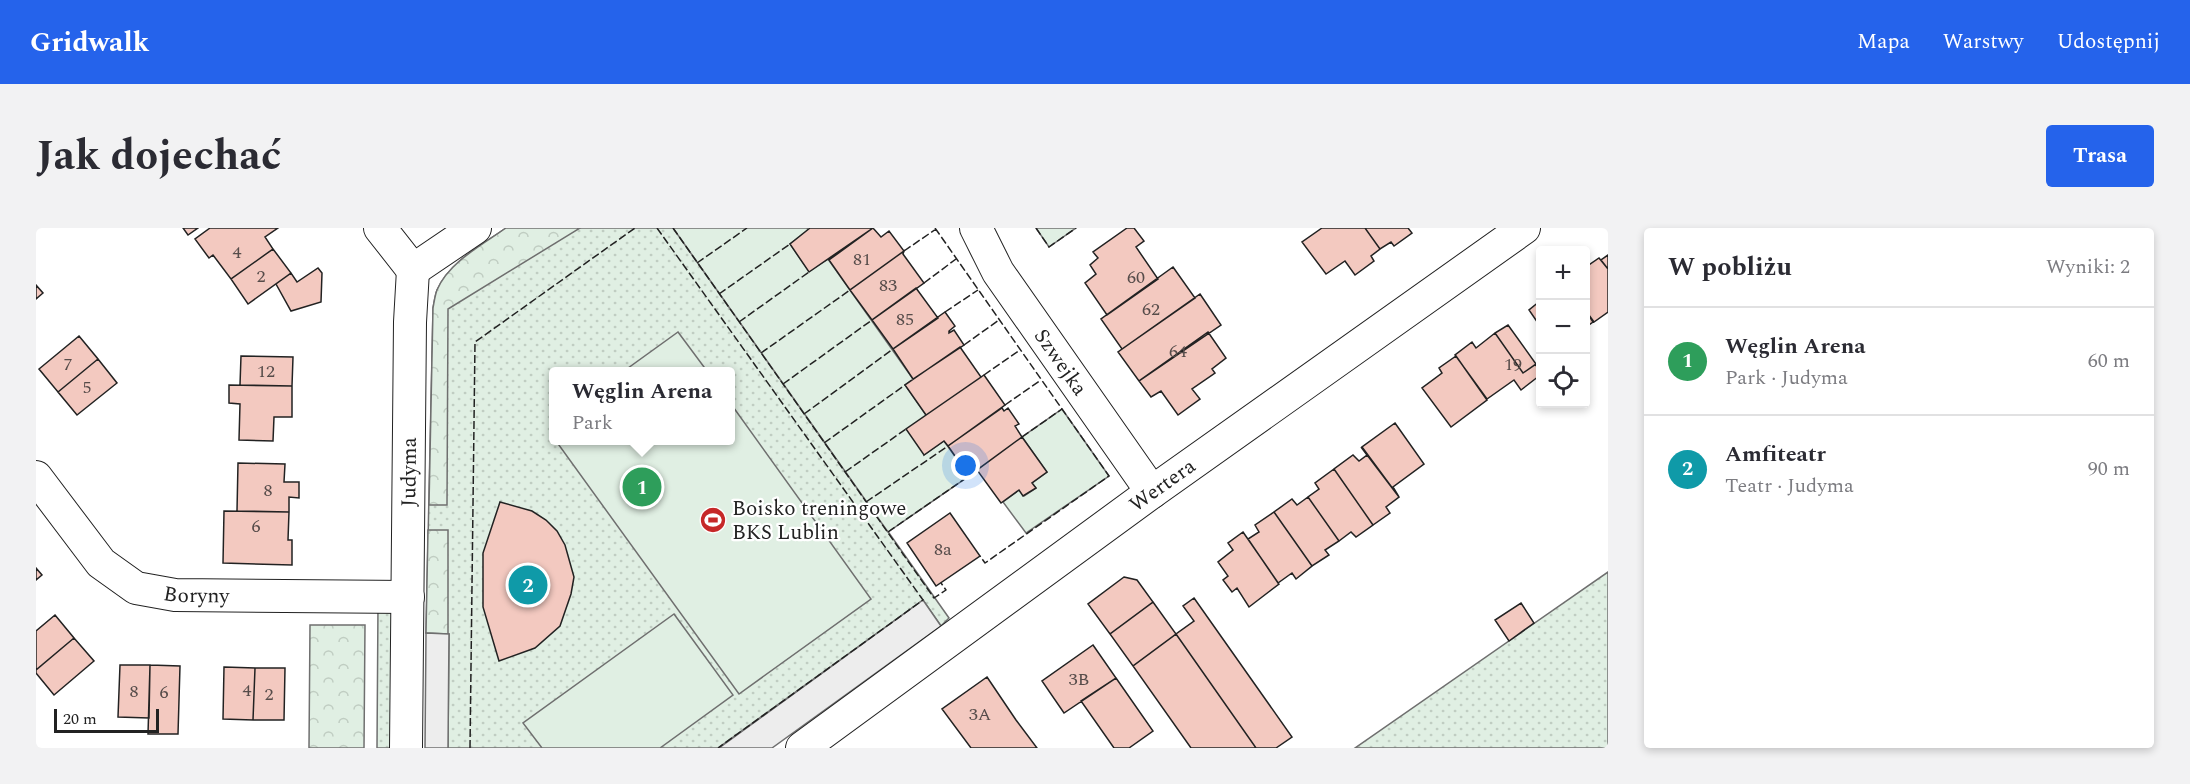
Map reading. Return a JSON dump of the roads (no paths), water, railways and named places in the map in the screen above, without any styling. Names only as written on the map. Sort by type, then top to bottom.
[{"type":"street","points":[[380,228],[413,270],[475,228]]},
{"type":"street","name":"Szwejka","points":[[976,228],[998,272],[1152,492]]},
{"type":"street","name":"Wertera","points":[[802,748],[1152,492],[1524,228]]},
{"type":"street","name":"Judyma","points":[[406,748],[410,322],[413,270]]},
{"type":"street","name":"Boryny","points":[[36,477],[101,563],[136,588],[175,596],[408,597]]},
{"type":"place","name":"Węglin Arena","points":[[642,487]]},
{"type":"place","name":"Boisko treningowe BKS Lublin","points":[[713,520]]},
{"type":"place","name":"Amfiteatr","points":[[528,585]]}]
